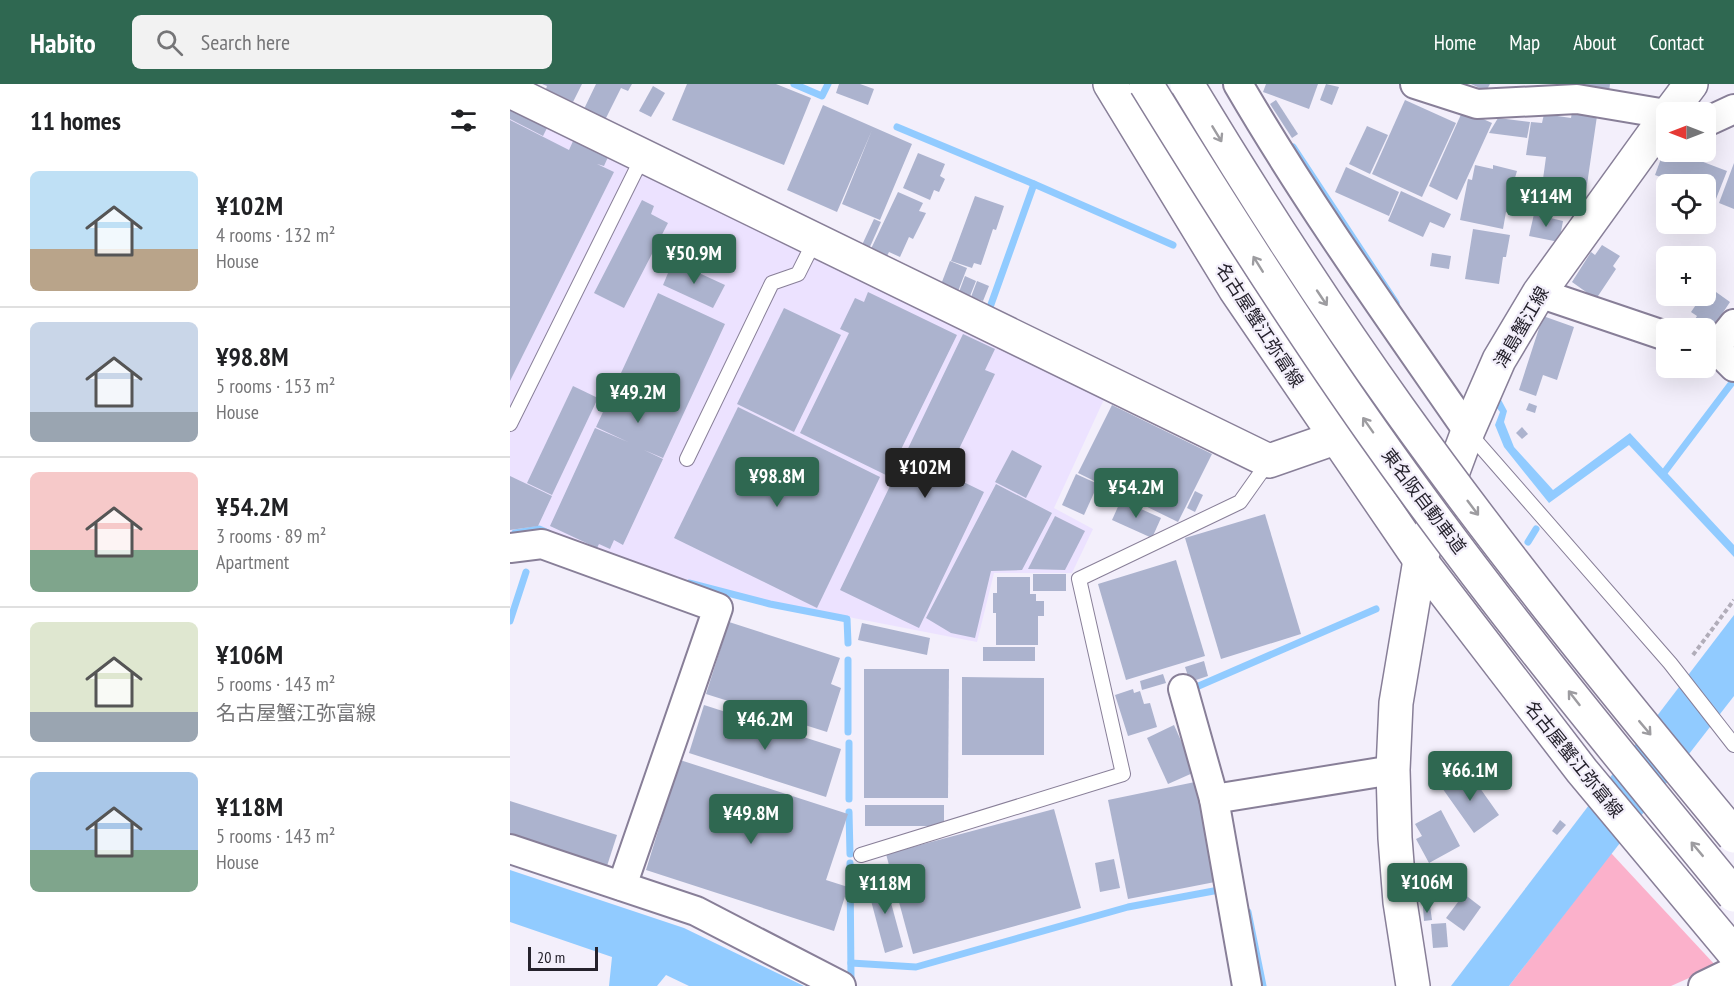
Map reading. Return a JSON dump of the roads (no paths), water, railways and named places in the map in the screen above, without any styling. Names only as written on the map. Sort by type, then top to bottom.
[{"type":"main road","name":"名古屋蟹江弥富線","points":[[1110,84],[1235,289],[1420,560],[1582,771],[1734,953]]},
{"type":"main road","name":"東名阪自動車道","points":[[1146,84],[1289,312],[1373,433],[1477,573],[1605,738],[1734,895]]},
{"type":"main road","name":"東名阪自動車道","points":[[1187,84],[1311,282],[1400,410],[1506,552],[1621,699],[1734,836]]},
{"type":"main road","name":"津島蟹江線","points":[[1678,102],[1691,84]]},
{"type":"main road","points":[[510,91],[1269,461],[1335,438]]},
{"type":"main road","name":"津島蟹江線","points":[[1420,560],[1468,431],[1500,360],[1539,292],[1656,131]]},
{"type":"main road","points":[[1413,986],[1400,902],[1393,770],[1396,703],[1420,560]]},
{"type":"street","points":[[1238,84],[1349,258],[1468,431]]},
{"type":"street","points":[[1415,84],[1445,89],[1477,104],[1577,99],[1656,113]]},
{"type":"street","points":[[1716,117],[1734,109]]},
{"type":"street","points":[[1539,292],[1656,333]]},
{"type":"street","points":[[1718,354],[1734,324]]},
{"type":"street","points":[[510,548],[542,544],[718,608],[622,886]]},
{"type":"street","points":[[1183,689],[1214,799],[1247,986]]},
{"type":"street","points":[[1214,799],[1393,770]]},
{"type":"street","points":[[510,849],[696,910],[841,986]]},
{"type":"street","points":[[1703,986],[1734,971]]},
{"type":"lane","points":[[510,424],[643,156]]},
{"type":"lane","points":[[687,459],[772,283],[798,274],[815,240]]},
{"type":"lane","points":[[1468,431],[1670,663],[1734,745]]},
{"type":"lane","points":[[861,855],[1122,774],[1079,579],[1240,502],[1269,461]]},
{"type":"water","points":[[1499,396],[1507,411],[1504,422],[1514,447],[1553,490],[1630,433],[1734,545],[1734,557],[1629,445],[1549,503],[1504,447],[1495,425],[1500,412],[1493,403]]},
{"type":"water","points":[[1734,615],[1734,696],[1509,986],[1451,986]]},
{"type":"water","points":[[510,870],[684,928],[804,986],[689,986],[666,975],[657,986],[609,986],[612,957],[510,922]]},
{"type":"waterway","points":[[794,84],[822,96],[828,84]]},
{"type":"waterway","points":[[897,127],[1173,245]]},
{"type":"waterway","points":[[1293,147],[1396,303]]},
{"type":"waterway","points":[[989,310],[1034,184]]},
{"type":"waterway","points":[[1663,474],[1734,380]]},
{"type":"waterway","points":[[515,533],[539,529],[548,533]]},
{"type":"waterway","points":[[1528,542],[1536,529]]},
{"type":"waterway","points":[[510,621],[526,572]]},
{"type":"waterway","points":[[689,583],[770,604],[847,619],[848,643]]},
{"type":"waterway","points":[[1194,688],[1376,609]]},
{"type":"waterway","points":[[848,660],[848,732]]},
{"type":"waterway","points":[[849,743],[849,799]]},
{"type":"waterway","points":[[849,812],[850,854]]},
{"type":"waterway","points":[[850,863],[851,979]]},
{"type":"waterway","points":[[851,963],[916,967],[1128,907],[1219,890]]},
{"type":"waterway","points":[[1248,912],[1263,986]]}]
